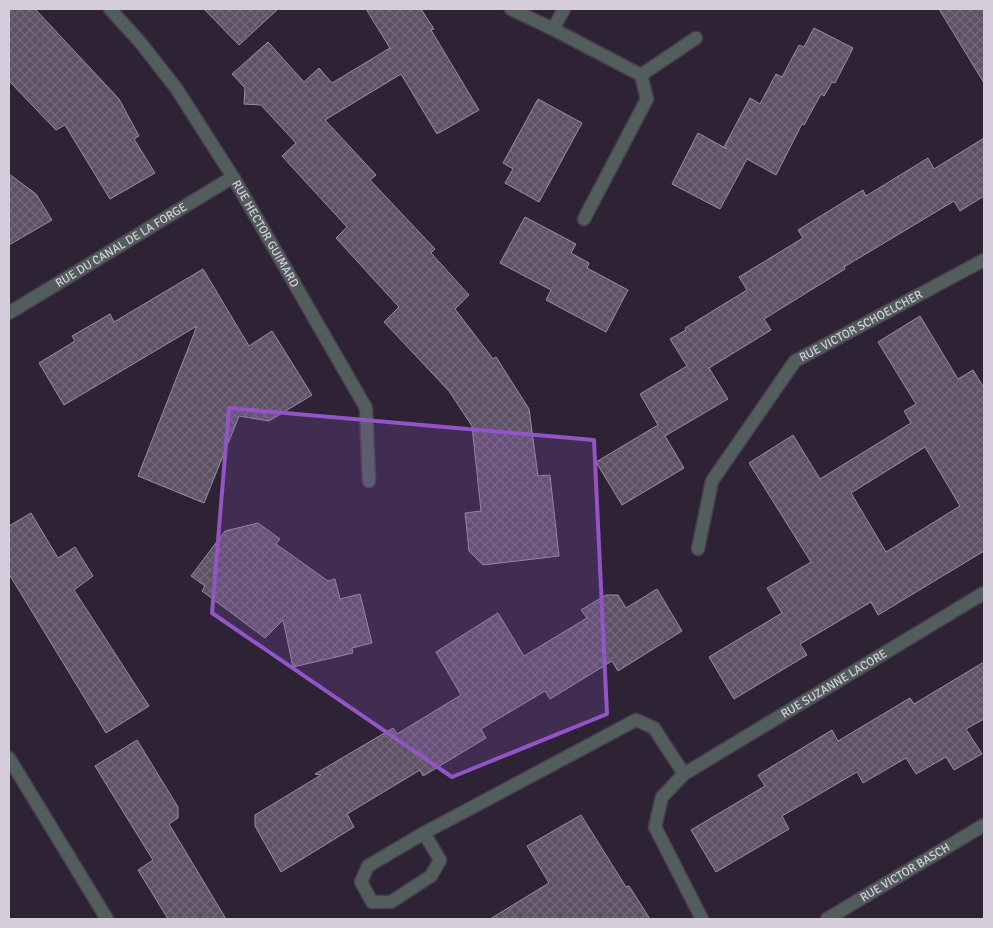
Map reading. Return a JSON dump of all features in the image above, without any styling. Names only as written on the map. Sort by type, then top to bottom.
[{"type":"street","name":"RUE HECTOR GUIMARD","points":[[110,9],[140,42],[176,88],[233,177],[366,408],[369,481]]},
{"type":"street","points":[[511,9],[641,75],[647,99],[584,219]]},
{"type":"street","points":[[553,29],[564,9]]},
{"type":"street","points":[[641,75],[696,38]]},
{"type":"street","name":"RUE DU CANAL DE LA FORGE","points":[[9,313],[233,177]]},
{"type":"street","name":"RUE VICTOR SCHOELCHER","points":[[698,549],[712,481],[796,361],[984,260]]},
{"type":"street","name":"RUE SUZANNE LACORE","points":[[702,919],[656,827],[662,797],[684,774],[984,593]]},
{"type":"street","points":[[424,833],[440,860],[431,876],[391,902],[372,902],[361,882],[368,866],[424,833],[636,720],[654,728],[684,774]]},
{"type":"street","points":[[9,758],[107,919]]},
{"type":"street","name":"RUE VICTOR BASCH","points":[[827,919],[984,825]]},
{"type":"highlighted area","points":[[229,408],[594,440],[607,714],[452,777],[212,613]]},
{"type":"building","points":[[9,9],[35,9],[119,99],[139,136],[134,139],[155,173],[110,199],[65,125],[56,130],[9,81]]},
{"type":"building","points":[[204,9],[278,9],[239,45]]},
{"type":"building","points":[[366,9],[421,9],[434,29],[431,30],[479,110],[437,134],[401,74],[325,120],[376,175],[370,180],[435,249],[431,253],[469,295],[455,309],[493,359],[496,357],[529,409],[538,476],[550,475],[559,556],[483,565],[469,551],[465,513],[481,511],[472,426],[449,391],[384,322],[399,307],[336,238],[347,227],[282,156],[296,143],[261,105],[244,104],[245,88],[232,74],[268,42],[304,82],[319,68],[332,83],[390,48]]},
{"type":"building","points":[[939,9],[984,9],[984,83]]},
{"type":"building","points":[[814,28],[853,48],[835,83],[832,82],[824,96],[821,94],[804,125],[802,124],[776,175],[747,159],[720,209],[672,184],[698,133],[727,149],[724,147],[750,98],[760,104],[776,74],[782,77],[799,45],[804,47]]},
{"type":"building","points":[[538,99],[582,123],[539,202],[505,183],[513,169],[503,163]]},
{"type":"building","points":[[984,138],[984,196],[960,211],[954,201],[844,267],[845,269],[764,319],[771,330],[709,368],[728,399],[665,436],[684,468],[622,505],[596,462],[658,425],[640,394],[687,366],[670,339],[747,290],[739,277],[803,238],[798,230],[863,190],[866,196],[928,158],[934,169]]},
{"type":"building","points":[[9,174],[36,194],[52,220],[9,245]]},
{"type":"building","points":[[525,217],[576,244],[571,253],[589,263],[587,268],[628,290],[606,332],[546,300],[551,290],[500,263]]},
{"type":"building","points":[[203,269],[249,346],[272,331],[312,395],[269,421],[239,416],[204,503],[138,476],[197,326],[64,405],[39,363],[75,341],[72,336],[110,314],[114,322]]},
{"type":"building","points":[[920,316],[958,379],[973,370],[984,388],[984,551],[878,615],[871,602],[800,644],[807,655],[734,699],[709,657],[782,613],[767,588],[811,562],[749,463],[793,435],[820,479],[911,423],[904,411],[916,404],[878,342]],"holes":[[[925,447],[960,506],[886,552],[851,493]]]},
{"type":"building","points":[[31,513],[58,558],[75,547],[93,576],[74,590],[149,706],[106,733],[9,574],[9,526]]},
{"type":"building","points":[[258,523],[280,539],[276,544],[328,581],[335,579],[340,599],[360,594],[372,643],[352,648],[353,653],[293,667],[283,620],[265,638],[202,591],[205,586],[191,576],[225,531]]},
{"type":"building","points":[[657,589],[682,631],[618,671],[612,661],[550,699],[545,691],[481,729],[486,738],[423,776],[420,770],[347,814],[354,827],[281,872],[255,826],[255,815],[321,775],[315,774],[393,728],[397,734],[461,695],[436,652],[498,613],[524,656],[587,618],[581,610],[606,595],[618,595],[626,608]]},
{"type":"building","points":[[984,662],[984,719],[966,729],[982,754],[954,770],[946,757],[916,774],[906,758],[863,783],[857,772],[782,816],[789,829],[716,872],[691,830],[765,786],[758,775],[832,730],[838,741],[910,698],[914,704]]},
{"type":"building","points":[[137,740],[178,807],[178,818],[169,824],[226,919],[168,919],[138,870],[153,860],[95,766]]},
{"type":"building","points":[[581,815],[626,887],[629,886],[650,919],[490,919],[549,883],[527,846]]}]
